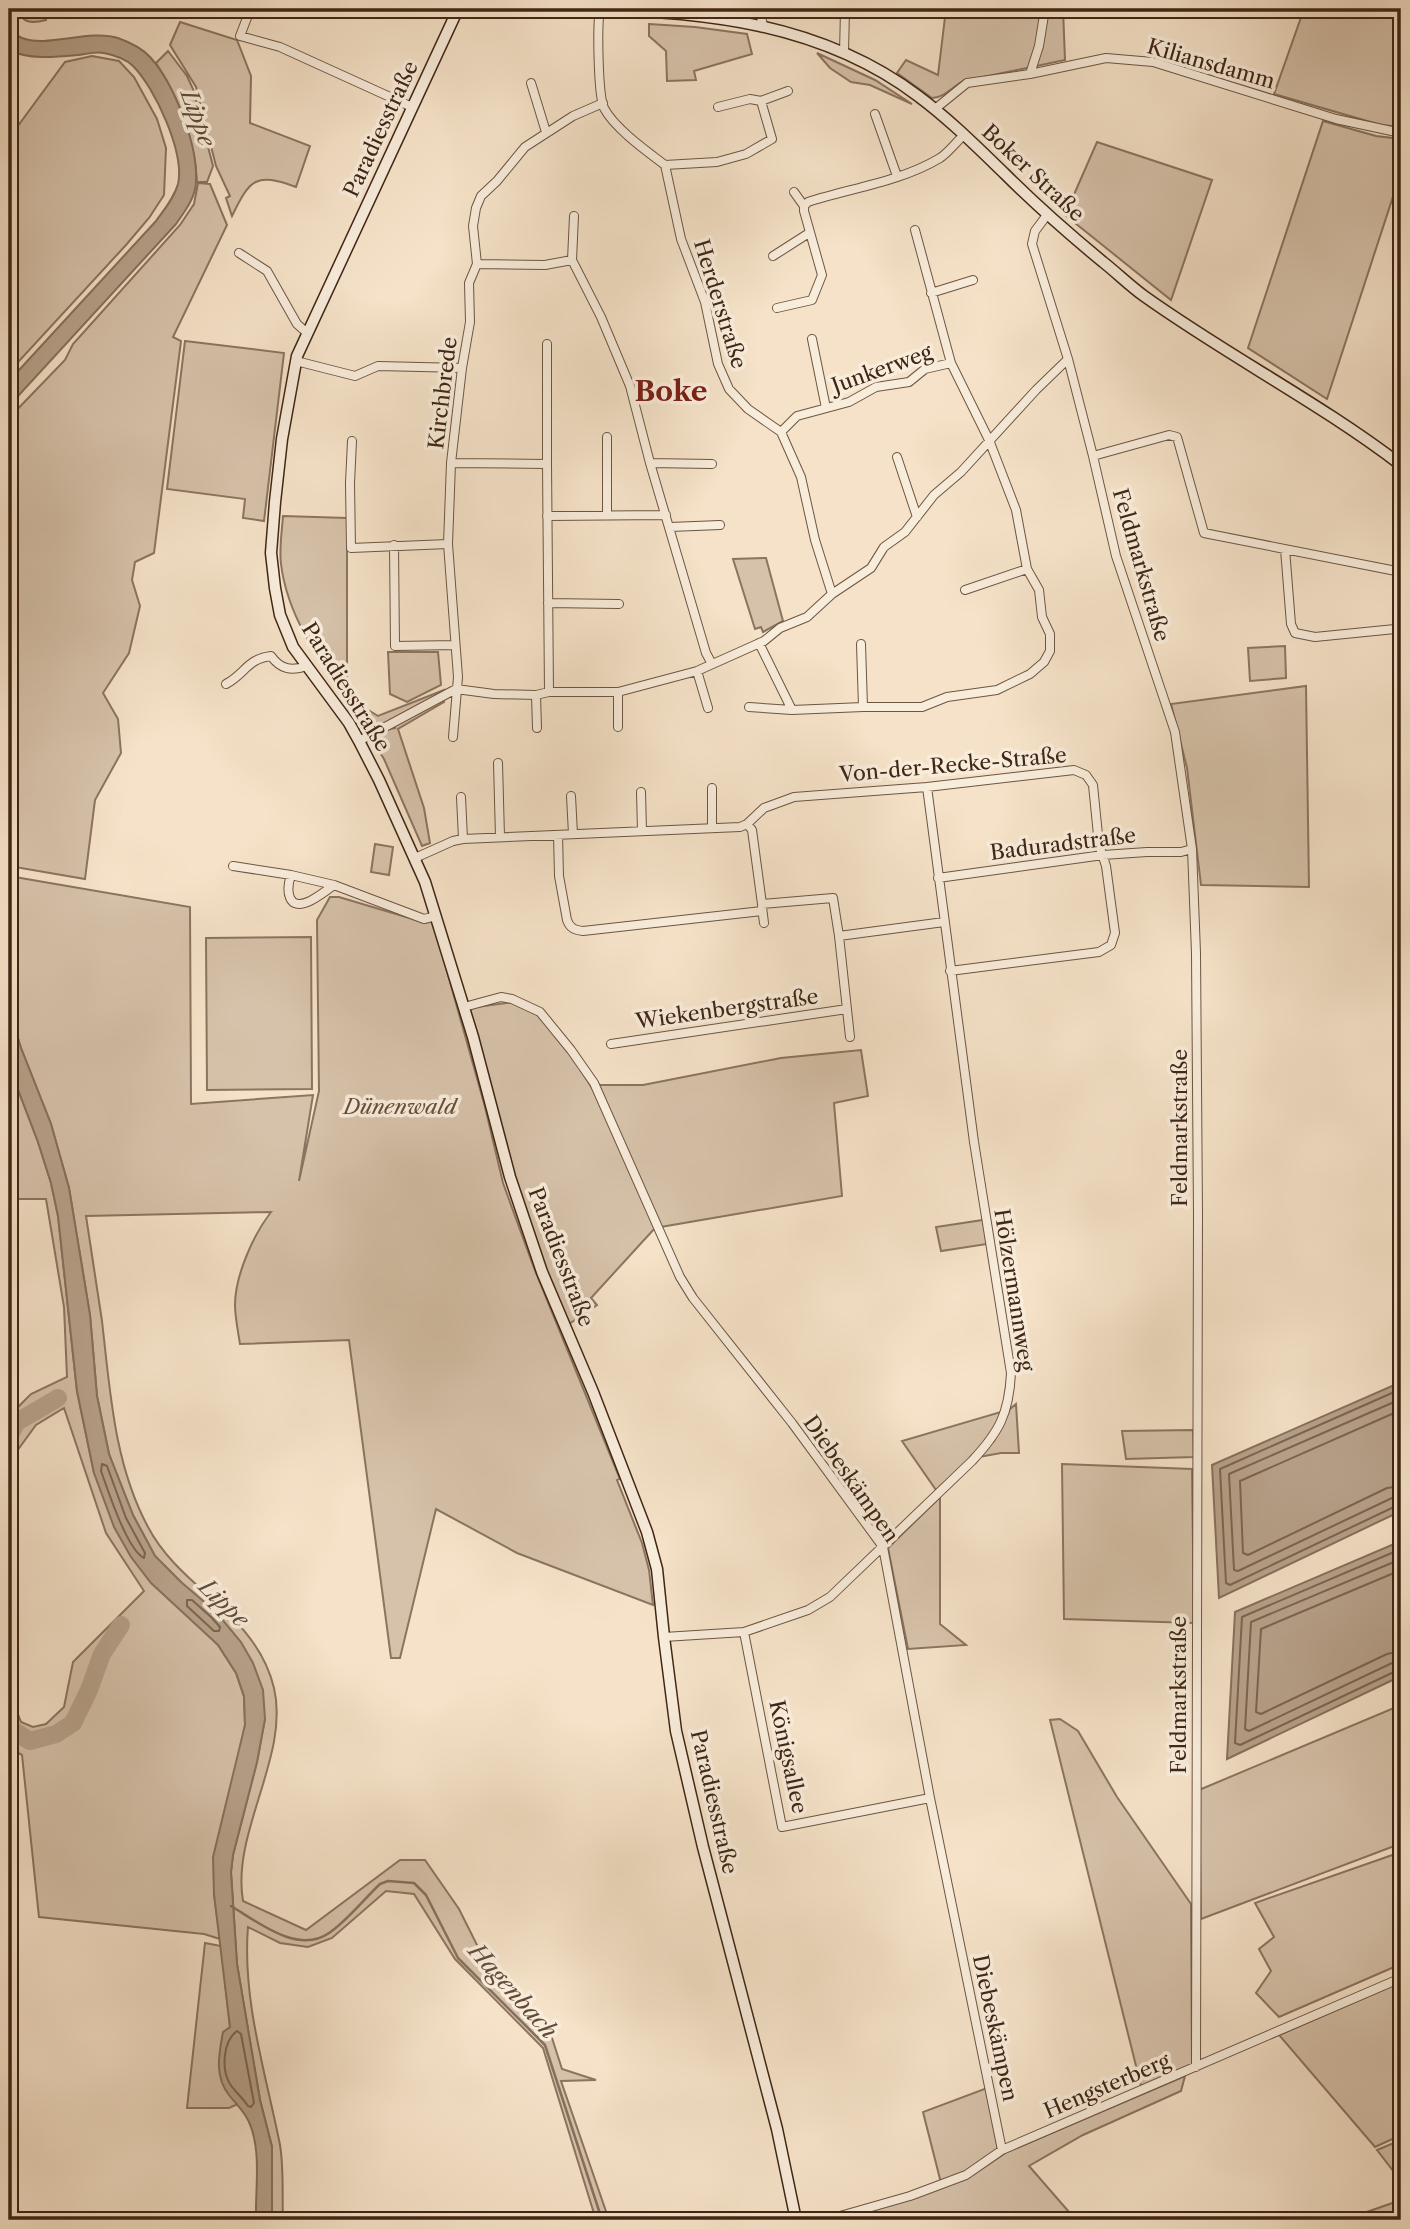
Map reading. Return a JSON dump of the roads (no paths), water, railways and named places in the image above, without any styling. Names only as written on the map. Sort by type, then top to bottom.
[{"type":"main road","name":"Paradiesstraße","points":[[464,9],[457,13],[412,107],[306,332],[296,360],[279,461],[271,553],[280,615],[293,646],[349,723],[415,858],[464,1007],[510,1177],[542,1272],[593,1392],[647,1532],[657,1569],[676,1731],[777,2129],[796,2220]]},
{"type":"main road","name":"Boker Straße","points":[[585,9],[694,15],[763,25],[844,53],[893,78],[935,109],[1047,215],[1142,295],[1348,426],[1401,465]]},
{"type":"street","points":[[600,9],[598,40],[605,109],[631,139],[665,165],[717,162],[746,153],[772,139],[761,101]]},
{"type":"street","points":[[760,9],[763,25]]},
{"type":"street","points":[[844,53],[845,9]]},
{"type":"street","points":[[1030,74],[1039,46],[1045,9]]},
{"type":"street","points":[[250,10],[240,36],[280,47],[412,107]]},
{"type":"street","name":"Kiliansdamm","points":[[935,109],[967,83],[1030,74],[1106,58],[1153,62],[1336,119],[1401,133]]},
{"type":"street","points":[[531,83],[547,132]]},
{"type":"street","points":[[718,107],[750,99],[761,101],[789,91]]},
{"type":"street","name":"Kirchbrede","points":[[453,737],[458,677],[448,544],[452,463],[462,368],[470,322],[469,284],[477,264],[473,226],[476,208],[481,196],[525,147],[573,116],[603,103]]},
{"type":"street","points":[[875,114],[897,176]]},
{"type":"street","points":[[804,206],[813,200],[870,186],[940,157],[964,135]]},
{"type":"street","name":"Herderstraße","points":[[665,165],[681,239],[705,302],[718,364],[729,389],[748,409],[781,432]]},
{"type":"street","points":[[776,308],[812,300],[822,275],[804,206],[794,192]]},
{"type":"street","name":"Feldmarkstraße","points":[[1047,215],[1035,231],[1032,244],[1068,359],[1116,556],[1175,732],[1192,849],[1196,953],[1198,1186],[1196,2067]]},
{"type":"street","points":[[574,216],[572,260],[623,366],[706,653],[712,664]]},
{"type":"street","points":[[749,707],[792,710],[922,707],[947,697],[997,690],[1030,674],[1051,652],[1050,634],[1042,617],[1040,590],[1027,569],[1016,510],[989,440],[951,363],[915,230]]},
{"type":"street","points":[[773,256],[809,233]]},
{"type":"street","points":[[240,253],[267,271],[297,324],[306,332]]},
{"type":"street","points":[[477,264],[545,265],[572,260]]},
{"type":"street","points":[[931,293],[973,280]]},
{"type":"street","name":"Junkerweg","points":[[811,339],[826,408]]},
{"type":"street","points":[[547,344],[549,692]]},
{"type":"street","points":[[359,741],[456,690],[536,695],[549,692],[618,692],[697,671],[759,643],[780,628],[807,617],[832,594],[871,568],[884,547],[905,532],[934,495],[961,472],[1068,359]]},
{"type":"street","points":[[296,360],[355,376],[378,366],[462,368]]},
{"type":"street","name":"Junkerweg","points":[[781,432],[797,416],[849,402],[876,387],[909,382],[925,369],[951,363]]},
{"type":"street","points":[[781,432],[800,477],[832,594]]},
{"type":"street","points":[[1093,456],[1169,435],[1177,437],[1204,533],[1401,572]]},
{"type":"street","points":[[607,438],[607,515]]},
{"type":"street","points":[[352,441],[351,548],[448,544]]},
{"type":"street","points":[[897,457],[916,517]]},
{"type":"street","points":[[452,463],[547,464]]},
{"type":"street","points":[[650,463],[712,464]]},
{"type":"street","points":[[547,516],[666,515]]},
{"type":"street","points":[[670,527],[720,525]]},
{"type":"street","points":[[394,545],[395,646],[455,645]]},
{"type":"street","points":[[1285,549],[1291,624],[1295,633],[1315,637],[1395,629],[1401,624]]},
{"type":"street","points":[[965,590],[1027,569]]},
{"type":"street","points":[[548,603],[619,604]]},
{"type":"street","points":[[759,643],[792,710]]},
{"type":"street","points":[[861,644],[863,707]]},
{"type":"street","points":[[226,684],[260,658],[271,656],[281,666],[295,670],[307,666]]},
{"type":"street","points":[[697,671],[708,708]]},
{"type":"street","points":[[618,692],[618,727]]},
{"type":"street","points":[[536,695],[537,728]]},
{"type":"street","points":[[498,763],[500,837]]},
{"type":"street","name":"Von-der-Recke-Straße","points":[[415,858],[463,839],[740,827],[764,808],[794,797],[927,787],[1074,770],[1086,775],[1093,785],[1099,845],[1103,855]]},
{"type":"street","name":"Hölzermannweg","points":[[664,1637],[744,1632],[808,1611],[830,1597],[993,1439],[1007,1409],[1011,1373],[974,1142],[927,787]]},
{"type":"street","points":[[712,788],[712,828]]},
{"type":"street","points":[[641,792],[642,831]]},
{"type":"street","points":[[571,796],[573,834]]},
{"type":"street","points":[[461,797],[463,839]]},
{"type":"street","points":[[747,824],[752,830],[764,923]]},
{"type":"street","points":[[558,835],[559,876],[570,926],[575,930],[762,907]]},
{"type":"street","name":"Baduradstraße","points":[[938,878],[1103,855],[1181,852],[1192,849]]},
{"type":"street","points":[[950,971],[1099,952],[1111,945],[1115,933],[1107,866],[1103,855]]},
{"type":"street","points":[[233,866],[291,875],[334,886],[424,919],[436,916]]},
{"type":"street","points":[[291,875],[287,893],[291,900],[296,902],[310,901],[334,886]]},
{"type":"street","name":"Wiekenbergstraße","points":[[762,907],[833,898],[850,1037]]},
{"type":"street","points":[[839,936],[944,922]]},
{"type":"street","name":"Diebeskämpen","points":[[464,1007],[501,998],[512,999],[540,1012],[571,1050],[594,1083],[680,1277],[883,1547],[930,1798],[1002,2150]]},
{"type":"street","name":"Wiekenbergstraße","points":[[611,1044],[847,1009]]},
{"type":"street","name":"Königsallee","points":[[744,1632],[782,1827],[930,1798]]},
{"type":"street","name":"Hengsterberg","points":[[826,2220],[911,2196],[966,2175],[1002,2150],[1401,1978]]},
{"type":"water","points":[[9,29],[32,41],[107,36],[118,38],[143,51],[168,82],[183,115],[196,166],[196,187],[176,224],[9,406],[9,381],[156,221],[174,194],[179,171],[173,139],[159,105],[142,76],[130,64],[101,52],[52,57],[17,53],[9,50]]},
{"type":"water","points":[[9,1009],[21,1048],[51,1124],[69,1188],[90,1315],[97,1396],[109,1454],[133,1515],[155,1556],[216,1612],[241,1642],[253,1663],[263,1690],[265,1719],[231,1872],[237,1964],[260,2100],[272,2147],[272,2220],[256,2220],[257,2158],[253,2133],[245,2114],[224,2088],[219,2073],[223,2032],[230,2027],[214,1894],[213,1857],[245,1725],[244,1696],[236,1673],[218,1645],[151,1583],[131,1557],[114,1527],[94,1473],[77,1391],[58,1216],[38,1142],[9,1066]]},
{"type":"water","points":[[1401,1382],[1401,1511],[1219,1598],[1212,1465]]},
{"type":"water","points":[[1401,1541],[1401,1676],[1227,1759],[1235,1612]]},
{"type":"waterway","points":[[9,1436],[17,1422],[58,1398]]},
{"type":"waterway","points":[[9,1728],[30,1741],[56,1734],[73,1723],[102,1654],[121,1625]]},
{"type":"waterway","name":"Hagenbach","points":[[231,1906],[278,1934],[304,1940],[317,1939],[342,1923],[380,1884],[388,1881],[414,1883],[426,1895],[458,1958],[545,2045],[602,2220]]},
{"type":"district","name":"Boke","points":[[671,391]]},
{"type":"water label","name":"Lippe","points":[[198,118]]},
{"type":"water label","name":"Lippe","points":[[224,1603]]},
{"type":"park label","name":"Dünenwald","points":[[400,1107]]}]
